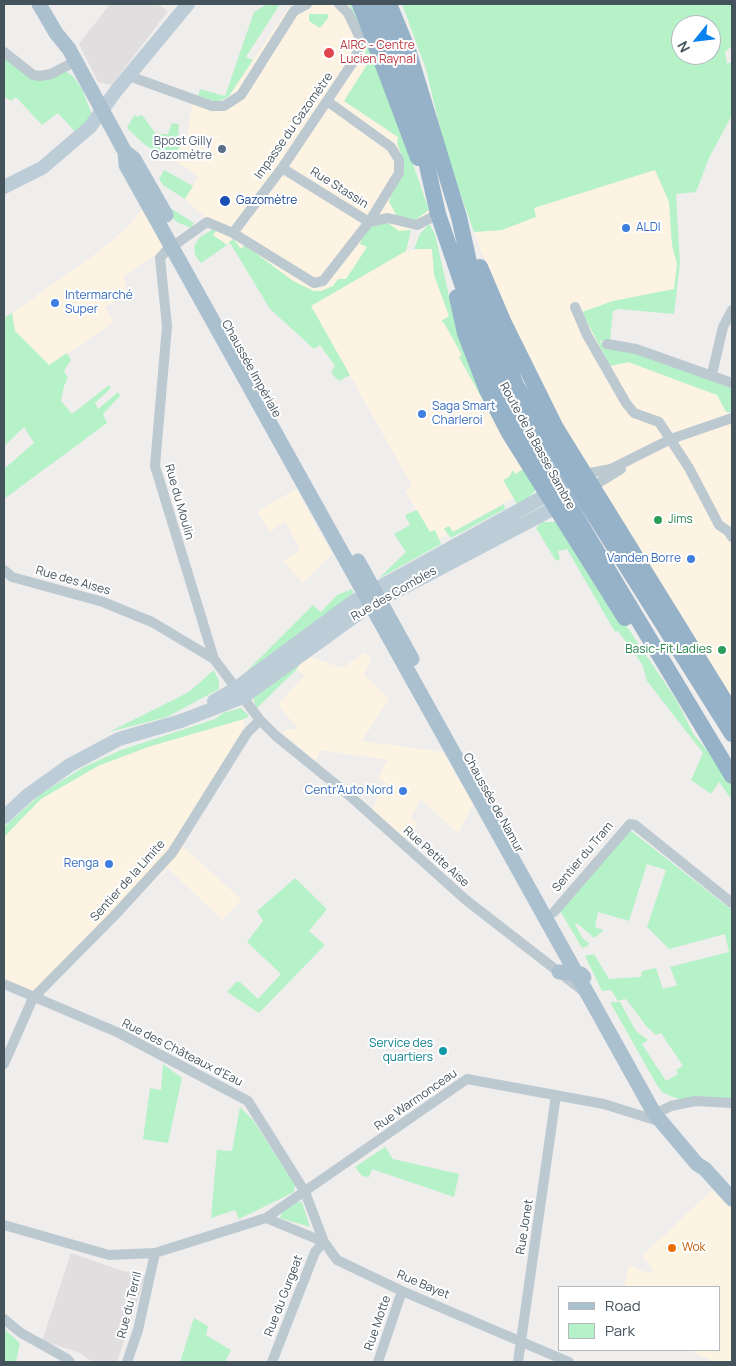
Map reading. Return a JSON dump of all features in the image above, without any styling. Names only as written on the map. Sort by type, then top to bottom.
[{"type":"highway","points":[[360,4],[407,134],[434,197]]},
{"type":"highway","name":"Route de la Basse Sambre","points":[[375,4],[394,48],[416,117],[438,214],[478,331],[500,381],[530,440],[730,772]]},
{"type":"highway","name":"Route de la Basse Sambre","points":[[389,4],[408,50],[459,217],[468,262],[480,298],[516,384],[586,502],[726,713],[732,734]]},
{"type":"highway","points":[[399,4],[410,27],[438,122],[448,182]]},
{"type":"highway","points":[[459,217],[530,379],[556,428],[589,480],[726,713],[732,727]]},
{"type":"highway","points":[[454,258],[451,270],[465,333],[487,390],[509,433],[692,725],[730,772]]},
{"type":"main road","name":"Chaussée Impériale","points":[[38,4],[72,55],[125,152],[134,159],[175,243],[372,597]]},
{"type":"main road","name":"Chaussée Impériale","points":[[48,4],[63,29],[72,55]]},
{"type":"main road","points":[[4,187],[42,168],[90,127],[188,4]]},
{"type":"main road","name":"Rue des Combles","points":[[4,817],[28,795],[70,765],[119,739],[181,721],[239,693],[372,597],[589,480]]},
{"type":"main road","name":"Chaussée de Namur","points":[[372,597],[394,648],[591,999],[605,1014]]},
{"type":"main road","name":"Chaussée de Namur","points":[[372,597],[445,719],[554,912],[605,1014]]},
{"type":"main road","points":[[394,648],[409,664],[439,716],[445,719]]},
{"type":"main road","points":[[559,972],[577,974]]},
{"type":"main road","name":"Chaussée de Namur","points":[[577,974],[585,978],[602,1008],[652,1110],[697,1164],[705,1169]]},
{"type":"main road","points":[[652,1110],[664,1117],[679,1139],[697,1154],[705,1169],[732,1199]]},
{"type":"street","points":[[129,76],[212,106],[224,106],[241,95],[294,11],[307,4]]},
{"type":"street","name":"Impasse du Gazomètre","points":[[233,233],[282,168],[354,62],[360,48],[360,38],[348,13],[339,4]]},
{"type":"street","points":[[4,52],[33,75],[40,76],[51,74],[72,55]]},
{"type":"street","name":"Rue Stassin","points":[[282,168],[369,222],[399,173],[399,160],[392,146],[327,102]]},
{"type":"street","points":[[175,243],[207,222],[233,233],[314,283],[323,281],[369,222],[388,218],[417,224],[438,214]]},
{"type":"street","name":"Rue du Moulin","points":[[175,243],[160,258],[167,326],[154,466],[214,658],[267,728]]},
{"type":"street","points":[[575,307],[587,335],[626,403],[634,413],[659,422],[671,439],[719,525],[731,533]]},
{"type":"street","points":[[712,374],[723,327],[732,310]]},
{"type":"street","points":[[607,344],[636,349],[712,374],[732,383]]},
{"type":"street","points":[[589,480],[671,439],[732,418]]},
{"type":"street","points":[[589,480],[671,439]]},
{"type":"street","name":"Rue des Aises","points":[[4,570],[12,577],[103,602],[152,622],[214,658]]},
{"type":"street","name":"Sentier de la Limite","points":[[33,998],[114,916],[172,853],[248,732],[260,720]]},
{"type":"street","name":"Rue Petite Aise","points":[[267,728],[350,796],[466,900],[591,999]]},
{"type":"street","name":"Sentier du Tram","points":[[554,912],[626,826],[635,825],[732,903]]},
{"type":"street","name":"Rue des Châteaux d'Eau","points":[[4,984],[33,998],[119,1033],[248,1101],[305,1192]]},
{"type":"street","points":[[4,1064],[33,998]]},
{"type":"street","name":"Rue Warmonceau","points":[[4,1225],[109,1255],[155,1253],[266,1218],[467,1079],[652,1110]]},
{"type":"street","name":"Rue Jonet","points":[[518,1362],[540,1219],[556,1095]]},
{"type":"street","points":[[652,1110],[695,1101],[732,1103]]},
{"type":"street","name":"Rue Bayet","points":[[305,1192],[324,1242],[337,1260],[520,1343],[569,1362]]},
{"type":"street","points":[[266,1218],[324,1242]]},
{"type":"street","name":"Rue du Gurgeat","points":[[272,1362],[315,1252],[324,1242]]},
{"type":"street","name":"Rue du Terril","points":[[127,1362],[138,1330],[155,1253]]},
{"type":"street","name":"Rue Motte","points":[[378,1362],[402,1291]]},
{"type":"street","points":[[4,1319],[21,1333],[70,1362]]},
{"type":"shaded area","points":[[110,4],[157,4],[168,11],[112,85],[98,82],[79,44]]},
{"type":"shaded area","points":[[295,4],[356,4],[429,210],[431,221],[411,230],[406,251],[432,248],[434,275],[449,316],[441,322],[444,322],[462,356],[459,358],[484,402],[483,413],[489,409],[525,468],[523,493],[435,541],[405,491],[412,486],[311,306],[241,249],[233,239],[227,245],[213,235],[218,229],[185,199],[199,176],[166,156],[175,153],[186,141],[192,106],[198,97],[225,102],[289,7]]},
{"type":"shaded area","points":[[655,169],[669,202],[672,245],[677,263],[674,290],[613,301],[583,312],[610,366],[628,362],[718,395],[732,420],[732,706],[568,437],[514,334],[474,232],[502,230],[534,208]]},
{"type":"shaded area","points":[[141,210],[149,210],[168,246],[124,276],[127,292],[105,308],[114,322],[50,366],[15,331],[12,313],[94,255],[127,228]]},
{"type":"shaded area","points":[[296,489],[332,554],[303,583],[283,561],[300,550],[285,521],[270,532],[257,512]]},
{"type":"shaded area","points":[[366,652],[371,661],[364,675],[389,699],[362,741],[443,752],[456,776],[474,802],[458,834],[421,799],[411,817],[418,824],[404,838],[380,819],[372,809],[385,783],[378,779],[387,760],[321,750],[315,761],[283,733],[286,729],[295,730],[297,726],[285,714],[279,703],[305,675],[296,670],[302,654],[342,668]]},
{"type":"shaded area","points":[[244,719],[243,739],[179,843],[242,900],[222,920],[168,868],[76,954],[40,995],[4,980],[4,835],[41,799],[98,766],[148,747]]},
{"type":"shaded area","points":[[712,1190],[732,1209],[732,1362],[710,1362],[711,1360],[690,1351],[721,1351],[721,1286],[624,1286],[629,1265],[650,1274],[653,1269],[642,1256]]},
{"type":"shaded area","points":[[71,1253],[123,1271],[146,1275],[117,1362],[93,1362],[78,1352],[42,1341]]},
{"type":"green space","points":[[267,4],[280,4],[246,57],[253,60],[229,96],[218,102],[198,97],[200,89],[225,96],[254,12]]},
{"type":"green space","points":[[349,4],[357,4],[429,210],[415,220],[397,216],[389,202],[403,159],[397,143],[398,137],[344,101],[368,63],[363,58],[366,50],[364,37]]},
{"type":"green space","points":[[402,4],[732,4],[732,46],[725,52],[727,64],[732,61],[732,115],[709,158],[696,192],[676,194],[680,263],[674,314],[619,309],[613,311],[610,340],[600,341],[606,349],[633,352],[732,388],[732,412],[726,412],[717,395],[628,362],[610,366],[582,312],[613,301],[674,289],[677,264],[672,245],[669,202],[655,170],[534,208],[536,217],[502,230],[474,232],[446,153],[426,69]]},
{"type":"green space","points":[[309,14],[328,14],[328,18],[320,28],[309,21]]},
{"type":"green space","points":[[4,54],[38,76],[65,71],[73,76],[82,89],[93,117],[77,134],[58,113],[42,125],[16,97],[11,101],[4,96]]},
{"type":"green space","points":[[135,115],[137,117],[142,115],[156,134],[168,134],[172,123],[179,124],[178,140],[186,141],[175,153],[166,156],[156,152],[128,129],[127,127]]},
{"type":"green space","points":[[164,170],[193,186],[185,199],[163,185],[159,179]]},
{"type":"green space","points":[[164,204],[194,223],[191,228],[177,222],[169,215]]},
{"type":"green space","points":[[381,222],[387,222],[399,231],[411,230],[406,251],[311,306],[350,375],[339,381],[331,373],[335,366],[320,345],[314,349],[270,309],[230,243],[201,263],[195,255],[194,246],[200,237],[213,229],[216,231],[213,235],[227,245],[233,238],[241,249],[245,245],[293,281],[314,291],[321,291],[333,286],[338,279],[346,279],[367,247],[360,244],[363,236],[369,228]]},
{"type":"green space","points":[[429,224],[435,234],[452,309],[489,409],[483,413],[479,405],[484,402],[459,357],[462,355],[444,323],[441,321],[449,316],[434,275],[432,249],[414,249],[420,234]]},
{"type":"green space","points":[[12,313],[15,331],[49,365],[67,353],[71,360],[64,371],[68,378],[61,401],[72,414],[109,385],[111,388],[95,403],[98,409],[118,392],[120,396],[103,414],[107,423],[4,499],[4,469],[34,443],[24,427],[4,446],[4,318]]},
{"type":"green space","points":[[525,468],[535,487],[535,491],[527,500],[517,504],[503,480],[509,477],[513,470],[515,474]]},
{"type":"green space","points":[[504,504],[505,509],[451,538],[444,529],[449,526],[453,532]]},
{"type":"green space","points":[[417,510],[430,532],[435,530],[441,544],[378,579],[406,552],[394,534],[410,525],[405,515]]},
{"type":"green space","points":[[542,522],[561,522],[586,566],[677,701],[694,735],[725,771],[732,785],[732,800],[719,782],[711,794],[691,780],[703,753],[647,681],[642,664],[618,631],[615,632],[567,549],[558,551],[560,559],[556,561],[536,528]]},
{"type":"green space","points":[[352,589],[354,595],[237,681],[313,605],[321,612],[337,595]]},
{"type":"green space","points":[[301,662],[296,670],[256,709],[252,692]]},
{"type":"green space","points":[[214,670],[219,681],[219,689],[167,717],[109,732],[189,692]]},
{"type":"green space","points":[[241,708],[249,716],[244,719],[148,747],[98,766],[41,799],[4,837],[4,827],[42,793],[84,767],[121,750],[215,719],[223,713]]},
{"type":"green space","points":[[630,830],[732,910],[732,1100],[681,1100],[663,1093],[610,1002],[620,1002],[636,1031],[648,1040],[642,1044],[666,1081],[678,1074],[676,1070],[683,1066],[661,1033],[656,1035],[647,1027],[626,999],[618,1001],[611,990],[602,991],[585,956],[594,954],[609,979],[641,977],[642,971],[656,968],[663,989],[677,985],[670,967],[729,952],[725,934],[669,949],[647,927],[666,870],[647,864],[629,921],[598,912],[595,927],[604,930],[594,938],[578,924],[575,924],[583,939],[589,943],[588,946],[582,948],[559,909]]},
{"type":"green space","points":[[295,878],[327,909],[309,931],[325,945],[259,1013],[227,992],[236,982],[240,982],[258,999],[281,974],[247,942],[263,921],[257,911]]},
{"type":"green space","points":[[163,1064],[182,1078],[168,1143],[143,1139],[150,1088],[161,1090]]},
{"type":"green space","points":[[240,1107],[253,1120],[295,1185],[294,1192],[239,1219],[235,1210],[211,1218],[217,1150],[232,1151]]},
{"type":"green space","points":[[385,1147],[393,1159],[459,1174],[454,1197],[372,1169],[369,1177],[362,1176],[355,1167]]},
{"type":"green space","points":[[298,1202],[302,1202],[310,1227],[280,1218],[282,1212]]},
{"type":"green space","points":[[194,1318],[208,1326],[206,1335],[231,1350],[225,1362],[180,1362]]},
{"type":"green space","points":[[4,1329],[20,1343],[16,1362],[5,1362]]},
{"type":"place","name":"AIRC - Centre Lucien Raynal","points":[[329,53]]},
{"type":"place","name":"Bpost Gilly Gazomètre","points":[[222,149]]},
{"type":"place","name":"Gazomètre","points":[[225,201]]},
{"type":"place","name":"ALDI","points":[[626,228]]},
{"type":"place","name":"Intermarché Super","points":[[55,303]]},
{"type":"place","name":"Saga Smart Charleroi","points":[[422,414]]},
{"type":"place","name":"Jims","points":[[658,520]]},
{"type":"place","name":"Vanden Borre","points":[[691,559]]},
{"type":"place","name":"Basic-Fit Ladies","points":[[722,650]]},
{"type":"place","name":"Centr'Auto Nord","points":[[403,791]]},
{"type":"place","name":"Renga","points":[[109,864]]},
{"type":"place","name":"Service des quartiers","points":[[443,1051]]},
{"type":"place","name":"Wok","points":[[672,1248]]}]
